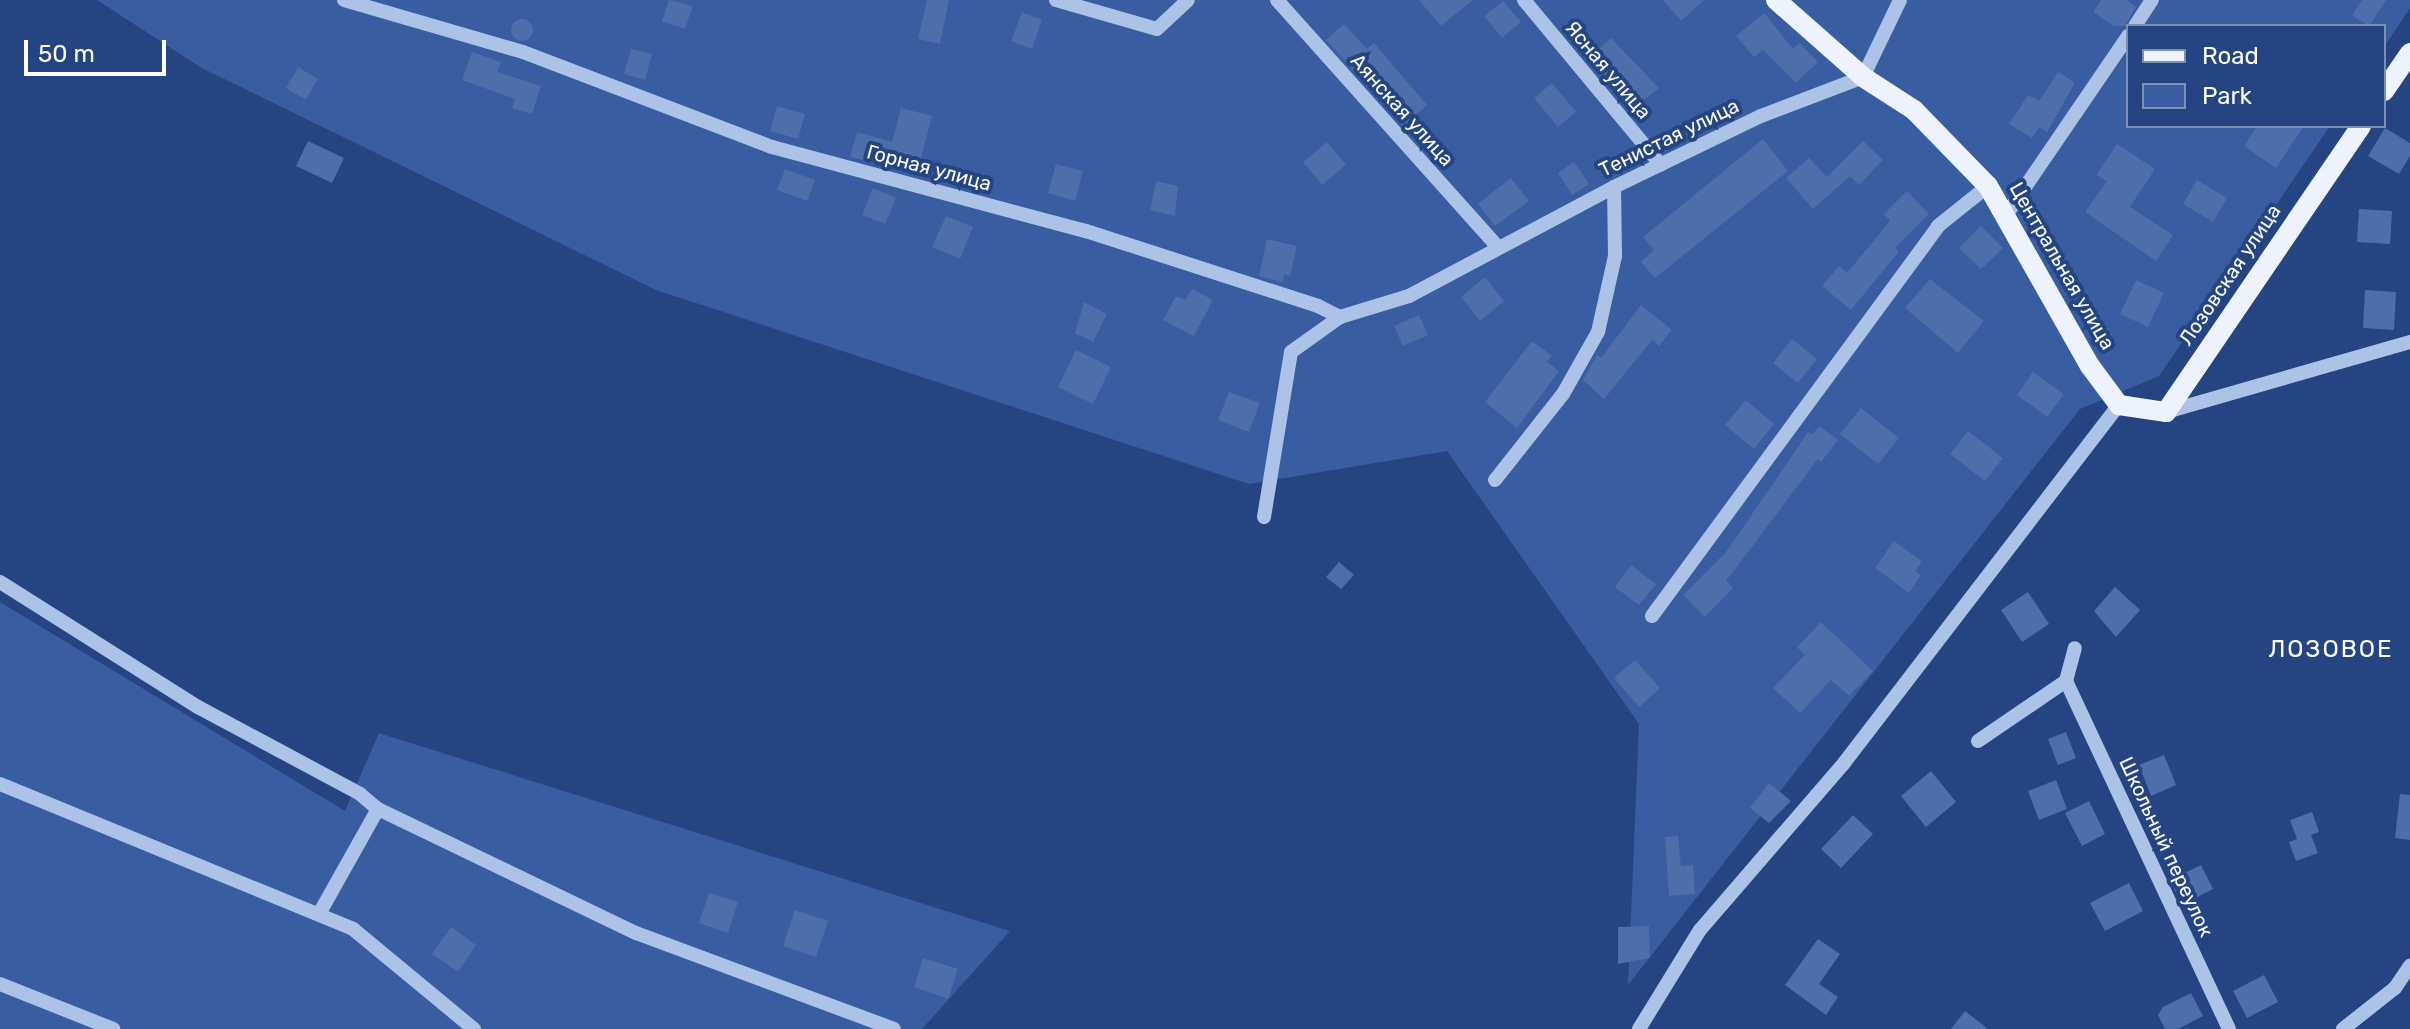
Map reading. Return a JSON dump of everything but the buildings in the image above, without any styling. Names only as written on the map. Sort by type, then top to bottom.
[{"type":"main road","name":"Центральная улица","points":[[1776,0],[1863,77],[1914,110],[1988,186],[2090,366],[2119,405]]},
{"type":"main road","points":[[2386,88],[2410,53]]},
{"type":"main road","name":"Лозовская улица","points":[[2166,412],[2360,128]]},
{"type":"main road","points":[[2119,405],[2166,412]]},
{"type":"street","name":"Горная улица","points":[[344,0],[523,52],[772,147],[1086,231],[1318,306],[1340,317]]},
{"type":"street","points":[[1056,0],[1157,29],[1188,0]]},
{"type":"street","name":"Аянская улица","points":[[1277,0],[1497,246]]},
{"type":"street","name":"Ясная улица","points":[[1524,0],[1661,165]]},
{"type":"street","points":[[1863,77],[1900,0]]},
{"type":"street","points":[[2136,24],[2152,0]]},
{"type":"street","points":[[2006,215],[2126,39]]},
{"type":"street","name":"Тенистая улица","points":[[1497,246],[1761,116],[1863,77]]},
{"type":"street","points":[[1652,616],[1938,226],[1988,186]]},
{"type":"street","points":[[1495,480],[1563,394],[1598,332],[1615,256],[1614,187]]},
{"type":"street","points":[[1264,517],[1291,352],[1340,317],[1409,296],[1497,246]]},
{"type":"street","points":[[2166,412],[2410,342]]},
{"type":"street","points":[[1639,1029],[1700,930],[1844,763],[2119,405]]},
{"type":"street","points":[[0,582],[198,707],[360,794],[378,809],[636,933],[894,1029]]},
{"type":"street","points":[[1978,741],[2066,681],[2075,648]]},
{"type":"street","name":"Школьный переулок","points":[[2066,681],[2229,1029]]},
{"type":"street","points":[[0,784],[353,929],[474,1029]]},
{"type":"street","points":[[319,914],[378,809]]},
{"type":"street","points":[[2343,1029],[2395,988],[2410,966]]},
{"type":"street","points":[[0,984],[113,1029]]},
{"type":"green space","points":[[97,0],[2410,0],[2410,8],[2386,44],[2386,24],[2126,24],[2126,128],[2329,128],[2159,376],[2080,409],[1628,985],[1639,724],[1447,451],[1249,484],[656,290],[200,67]]},
{"type":"green space","points":[[0,602],[345,811],[379,733],[1010,931],[922,1029],[0,1029]]},
{"type":"district","name":"ЛОЗОВОЕ","points":[[2331,650]]}]
